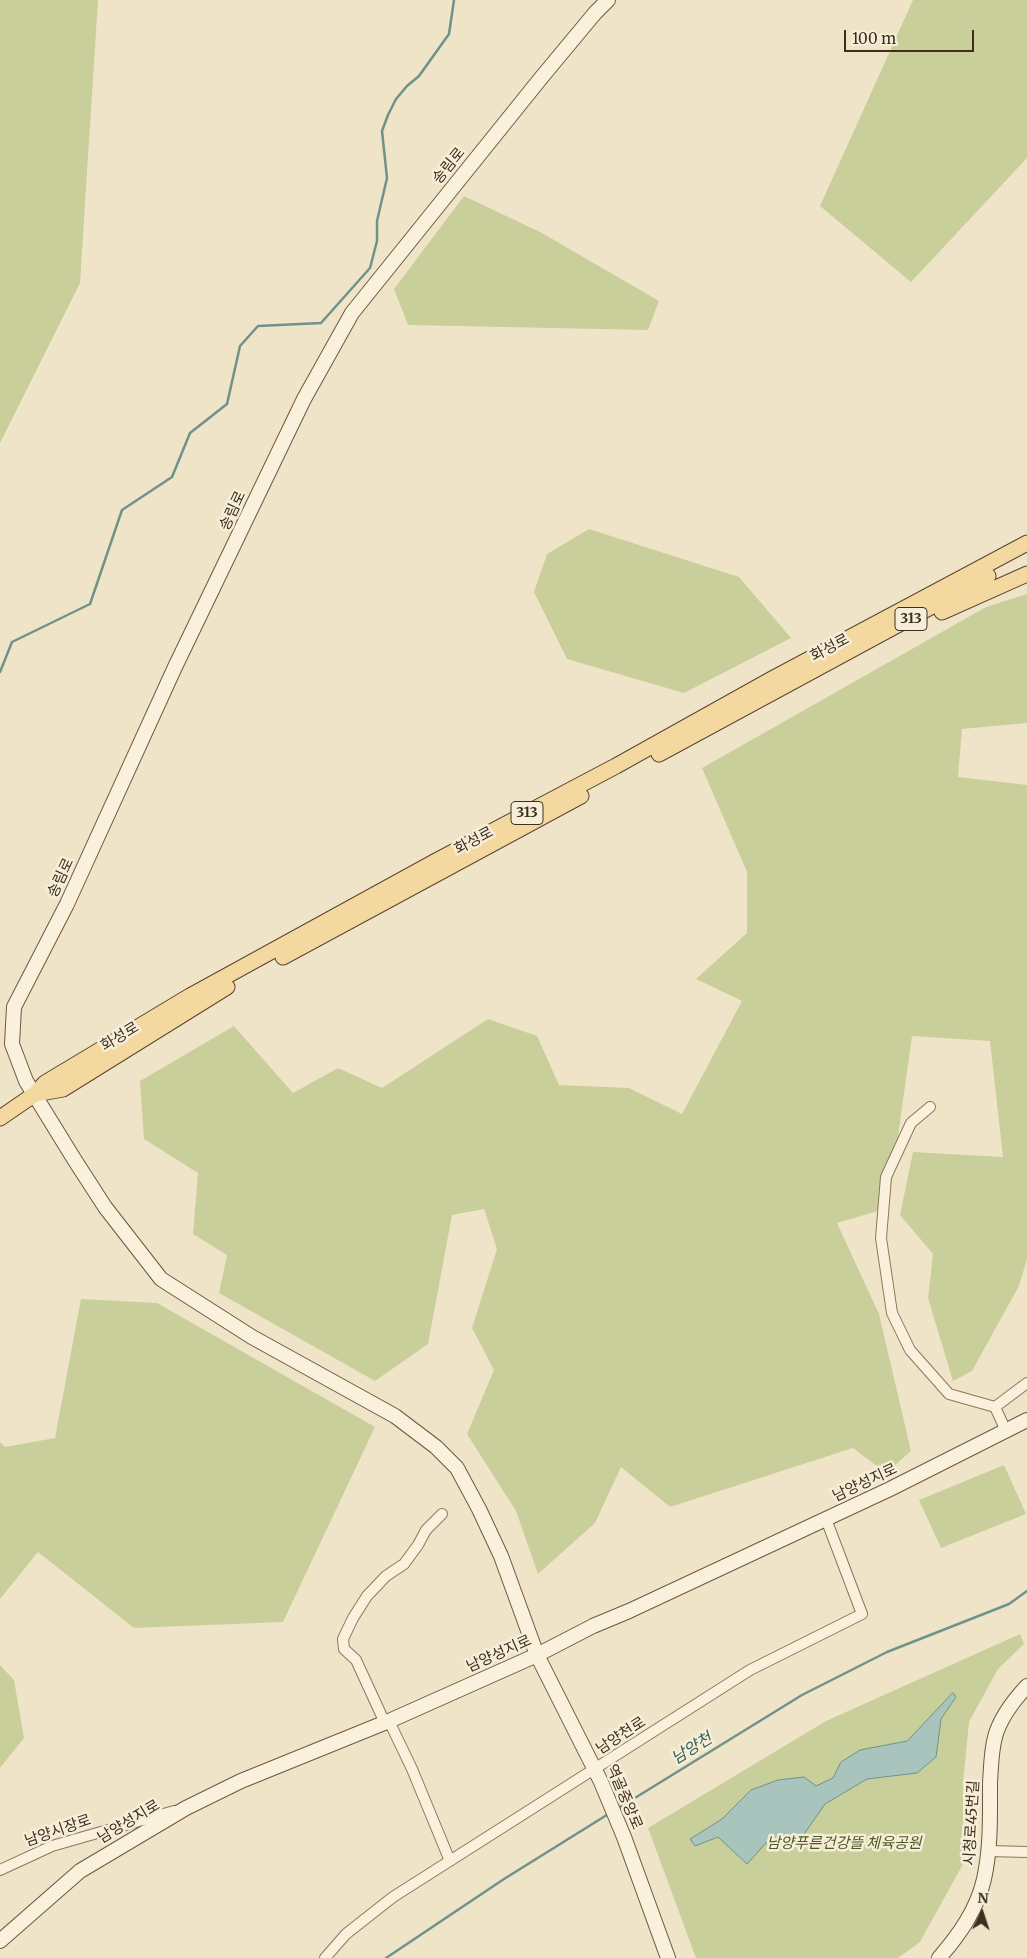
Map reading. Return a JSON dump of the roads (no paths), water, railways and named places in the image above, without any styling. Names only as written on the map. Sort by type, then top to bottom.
[{"type":"main road","name":"송림로","points":[[537,1655],[501,1556],[479,1509],[456,1468],[436,1447],[395,1416],[252,1337],[161,1279],[105,1207],[45,1114],[26,1081],[12,1044],[14,1007],[67,904],[175,667],[304,399],[352,313],[547,70],[608,0]]},
{"type":"main road","name":"화성로","points":[[0,1118],[35,1094],[46,1083],[190,996],[436,860],[616,766],[772,679],[1027,543]]},
{"type":"main road","name":"화성로","points":[[35,1094],[64,1089],[214,994],[1027,555]]},
{"type":"main road","points":[[793,681],[857,657],[917,623],[1027,574]]},
{"type":"main road","name":"남양성지로","points":[[0,1940],[80,1871],[186,1808],[241,1781],[387,1722],[537,1655],[593,1626],[638,1607],[826,1519],[1027,1420]]},
{"type":"main road","name":"역골중앙로","points":[[537,1655],[598,1776],[624,1837],[668,1958]]},
{"type":"main road","name":"시청로45번길","points":[[939,1958],[959,1935],[974,1907],[984,1880],[989,1851],[991,1766],[995,1737],[1013,1700],[1027,1686]]},
{"type":"street","points":[[930,1107],[911,1123],[886,1177],[881,1238],[892,1313],[910,1350],[949,1394],[995,1407],[1006,1431]]},
{"type":"street","points":[[995,1407],[1027,1382]]},
{"type":"street","points":[[442,1514],[426,1530],[404,1564],[386,1576],[368,1596],[353,1618],[343,1639],[344,1649],[356,1660],[412,1769],[450,1861]]},
{"type":"street","name":"남양천로","points":[[325,1958],[346,1934],[393,1897],[450,1861],[598,1776],[750,1670],[862,1614],[826,1519]]},
{"type":"street","name":"남양시장로","points":[[0,1870],[52,1846],[186,1808]]},
{"type":"street","points":[[989,1851],[1027,1852]]},
{"type":"water","points":[[953,1693],[956,1697],[941,1719],[936,1757],[917,1773],[867,1779],[825,1804],[802,1837],[766,1843],[747,1864],[718,1837],[695,1846],[690,1839],[722,1819],[751,1790],[778,1780],[804,1777],[816,1786],[833,1778],[841,1762],[860,1750],[907,1741]]},
{"type":"waterway","points":[[0,672],[12,642],[90,604],[122,510],[172,477],[190,433],[227,404],[240,346],[258,326],[321,323],[370,268],[377,241],[377,221],[387,178],[382,131],[396,99],[419,76],[449,34],[454,0]]},
{"type":"waterway","name":"남양천","points":[[617,1809],[802,1695],[887,1652],[1009,1604],[1027,1591]]},
{"type":"waterway","name":"남양천","points":[[386,1958],[504,1879],[610,1813]]},
{"type":"park label","name":"남양푸른건강뜰 체육공원","points":[[844,1844]]}]
